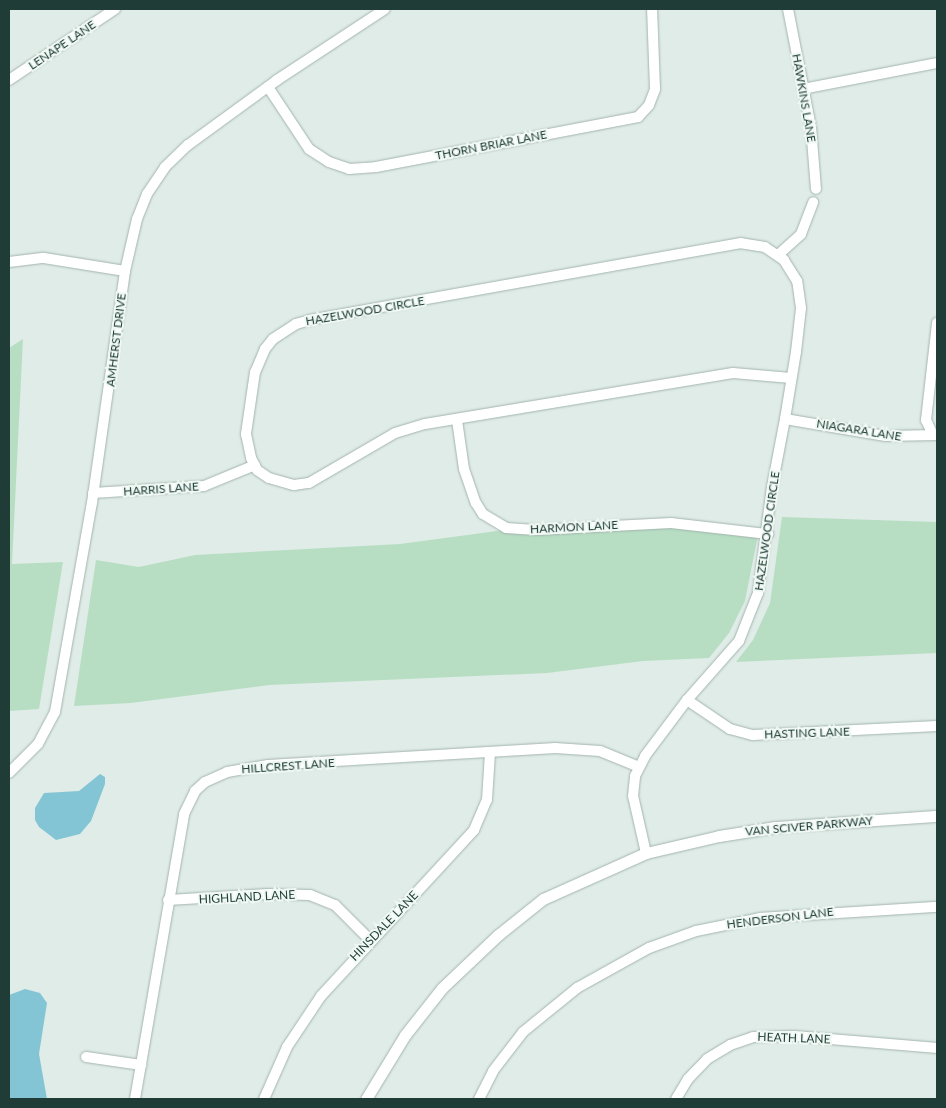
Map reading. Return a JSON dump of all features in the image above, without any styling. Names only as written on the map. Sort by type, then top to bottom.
[{"type":"street","name":"LENAPE LANE","points":[[9,80],[116,9]]},
{"type":"street","name":"AMHERST DRIVE","points":[[9,773],[38,744],[55,712],[94,493],[125,271],[137,219],[147,194],[160,172],[188,146],[268,86],[385,9]]},
{"type":"street","name":"THORN BRIAR LANE","points":[[268,86],[309,149],[329,162],[350,169],[376,168],[638,117],[649,105],[655,89],[652,9]]},
{"type":"street","name":"HAWKINS LANE","points":[[788,9],[812,139],[816,189]]},
{"type":"street","points":[[803,89],[937,63]]},
{"type":"street","points":[[778,255],[801,234],[813,202]]},
{"type":"street","name":"HAZELWOOD CIRCLE","points":[[254,465],[246,434],[256,372],[265,349],[273,339],[296,324],[742,243],[755,243],[778,255],[791,269],[800,294],[800,321],[792,378],[772,488],[768,534],[760,586],[747,628],[739,641],[687,700],[639,767],[633,796],[646,853]]},
{"type":"street","points":[[9,262],[44,258],[125,271]]},
{"type":"street","name":"NIAGARA LANE","points":[[785,419],[886,436],[935,435],[926,420],[937,323]]},
{"type":"street","points":[[254,465],[269,478],[281,482],[309,483],[395,433],[425,424],[733,372],[792,378]]},
{"type":"street","name":"HARMON LANE","points":[[457,420],[464,469],[476,503],[483,514],[506,528],[536,530],[672,523],[768,534]]},
{"type":"street","name":"HARRIS LANE","points":[[94,493],[204,486],[254,465]]},
{"type":"street","name":"HASTING LANE","points":[[687,700],[730,729],[753,735],[937,726]]},
{"type":"street","name":"HILLCREST LANE","points":[[135,1099],[184,814],[195,791],[215,776],[268,765],[490,752],[586,749],[610,754],[639,767]]},
{"type":"street","name":"HINSDALE LANE","points":[[264,1099],[280,1060],[302,1021],[370,940],[474,830],[487,800],[490,752]]},
{"type":"street","name":"VAN SCIVER PARKWAY","points":[[366,1099],[389,1058],[423,1010],[464,965],[543,899],[646,853],[776,827],[937,816]]},
{"type":"street","name":"HIGHLAND LANE","points":[[168,900],[268,894],[310,895],[335,904],[370,940]]},
{"type":"street","name":"HENDERSON LANE","points":[[479,1099],[492,1071],[523,1032],[577,988],[649,948],[696,931],[760,918],[937,907]]},
{"type":"street","name":"HEATH LANE","points":[[676,1099],[688,1079],[707,1059],[730,1045],[753,1037],[794,1036],[937,1048]]},
{"type":"street","points":[[86,1057],[141,1065]]},
{"type":"green space","points":[[23,339],[12,564],[63,562],[39,709],[9,711],[9,348]]},
{"type":"green space","points":[[782,517],[937,522],[937,653],[736,662],[753,640],[770,603]]},
{"type":"green space","points":[[657,524],[758,535],[745,601],[729,633],[709,658],[643,661],[547,673],[269,685],[131,703],[74,706],[96,560],[139,567],[195,555],[400,544],[520,528]]},
{"type":"water","points":[[100,774],[105,777],[105,784],[91,821],[80,834],[56,840],[39,827],[35,820],[35,808],[44,793],[79,791]]},
{"type":"water","points":[[25,989],[40,993],[47,1003],[39,1054],[47,1099],[9,1099],[9,995]]}]
